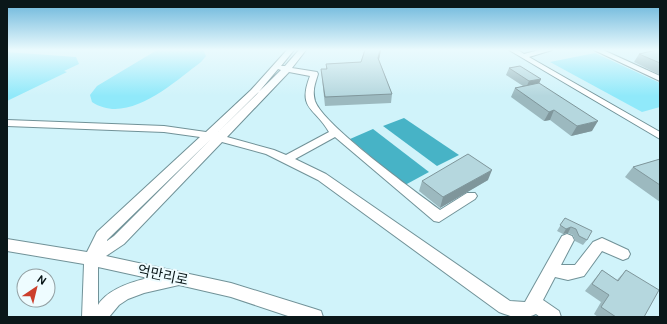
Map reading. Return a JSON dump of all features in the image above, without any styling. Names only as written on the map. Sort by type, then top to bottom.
[{"type":"street","points":[[90,317],[91,259],[118,240],[214,136],[285,65]]},
{"type":"street","points":[[538,65],[660,136]]},
{"type":"street","points":[[630,65],[660,79]]},
{"type":"street","points":[[282,68],[314,74],[308,91],[310,100],[318,115],[334,131],[439,217],[471,196]]},
{"type":"street","points":[[7,123],[164,129],[214,136],[240,142],[287,159],[307,168],[340,190],[505,307],[513,311],[523,312],[530,309],[567,240]]},
{"type":"street","points":[[287,159],[333,136],[335,133],[334,131]]},
{"type":"street","name":"억만리로","points":[[7,244],[91,259],[231,290],[315,317]]},
{"type":"street","points":[[551,270],[568,273],[578,271],[598,246],[602,244],[623,254]]},
{"type":"street","points":[[100,317],[107,306],[120,295],[151,284],[181,279]]},
{"type":"street","points":[[534,303],[553,317]]},
{"type":"shaded area","points":[[7,65],[77,65],[64,71],[67,72],[7,101]]},
{"type":"shaded area","points":[[132,65],[197,65],[164,90],[150,98],[135,105],[120,109],[106,108],[92,102],[90,95],[97,86]]},
{"type":"shaded area","points":[[556,65],[621,65],[660,83],[660,107],[642,112]]},
{"type":"shaded area","points":[[404,118],[459,155],[437,166],[383,126]]},
{"type":"shaded area","points":[[373,129],[429,172],[405,185],[350,139]]},
{"type":"building","points":[[326,65],[381,65],[392,94],[325,97],[321,69],[327,69]]},
{"type":"building","points":[[520,66],[541,79],[529,81],[509,68]]},
{"type":"building","points":[[539,83],[598,121],[577,126],[554,110],[549,112],[515,88]]},
{"type":"building","points":[[468,154],[492,170],[443,197],[422,181]]},
{"type":"building","points":[[660,159],[660,185],[633,167]]},
{"type":"building","points":[[565,218],[592,231],[587,240],[579,236],[576,229],[571,227],[566,229],[560,225]]},
{"type":"building","points":[[602,270],[618,281],[626,270],[659,290],[644,317],[616,317],[601,307],[609,295],[592,284]]}]
